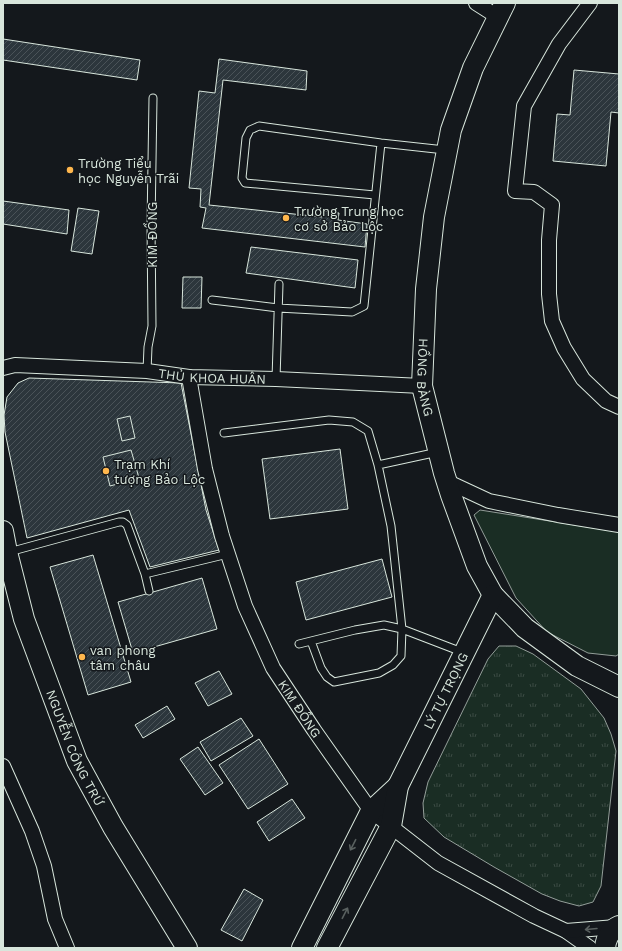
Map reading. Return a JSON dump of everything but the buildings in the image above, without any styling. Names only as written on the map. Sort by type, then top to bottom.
[{"type":"street","points":[[476,3],[502,10]]},
{"type":"street","points":[[590,3],[559,44],[524,106],[515,191],[534,192],[552,205],[549,240],[549,294],[552,320],[564,348],[583,379],[606,401],[619,407]]},
{"type":"street","name":"HỒNG BÀNG","points":[[502,10],[473,68],[451,130],[433,224],[426,289],[422,386],[446,481],[477,566],[493,595],[525,628],[578,666],[619,687]]},
{"type":"street","name":"THỦ KHOA HUÂN","points":[[3,368],[15,365],[147,371],[189,377],[276,378],[422,386]]},
{"type":"street","name":"KIM ĐỒNG","points":[[189,377],[204,469],[222,536],[245,606],[273,668],[314,730],[371,811],[438,863],[566,932],[590,948]]},
{"type":"street","points":[[446,481],[489,501],[558,515],[619,525]]},
{"type":"street","name":"NGUYỄN CÔNG TRỨ","points":[[3,531],[24,619],[78,761],[113,827],[187,948]]},
{"type":"street","name":"LÝ TỰ TRỌNG","points":[[327,948],[391,826],[398,786],[493,595]]},
{"type":"street","points":[[3,766],[32,830],[44,866],[55,919],[67,948]]},
{"type":"street","name":"LÝ TỰ TRỌNG","points":[[302,948],[371,811],[398,786]]},
{"type":"street","points":[[566,932],[618,927]]},
{"type":"street","points":[[605,948],[609,934],[618,927]]},
{"type":"lane","name":"KIM ĐỒNG","points":[[147,371],[148,347],[152,326],[151,226],[153,98]]},
{"type":"lane","points":[[375,195],[245,183],[242,178],[246,138],[250,130],[259,126],[381,143],[447,150]]},
{"type":"lane","points":[[212,300],[278,308],[352,312],[364,306],[381,143]]},
{"type":"lane","points":[[276,378],[279,284]]},
{"type":"lane","points":[[224,433],[328,420],[353,422],[368,432],[378,465],[391,526],[402,629],[401,656],[394,665],[380,673],[334,682],[327,677],[321,668],[311,641]]},
{"type":"lane","points":[[378,465],[438,452]]},
{"type":"lane","points":[[7,552],[123,522],[127,525],[145,574],[149,591]]},
{"type":"lane","points":[[145,574],[228,554]]},
{"type":"lane","points":[[299,644],[355,630],[384,625],[402,629],[464,653]]},
{"type":"green space","points":[[480,510],[619,532],[619,654],[616,656],[588,653],[547,632],[516,598],[474,515]]},
{"type":"green space","points":[[499,646],[516,646],[533,654],[581,689],[604,718],[611,734],[616,751],[601,886],[593,902],[579,906],[542,894],[444,837],[424,818],[423,803],[428,782],[488,659]]},
{"type":"place","name":"Trường Tiểu học Nguyễn Trãi","points":[[70,170]]},
{"type":"place","name":"Trường Trung học cơ sở Bảo Lộc","points":[[286,218]]},
{"type":"place","name":"Trạm Khí tượng Bảo Lộc","points":[[106,471]]},
{"type":"place","name":"van phong tâm châu","points":[[82,657]]}]
